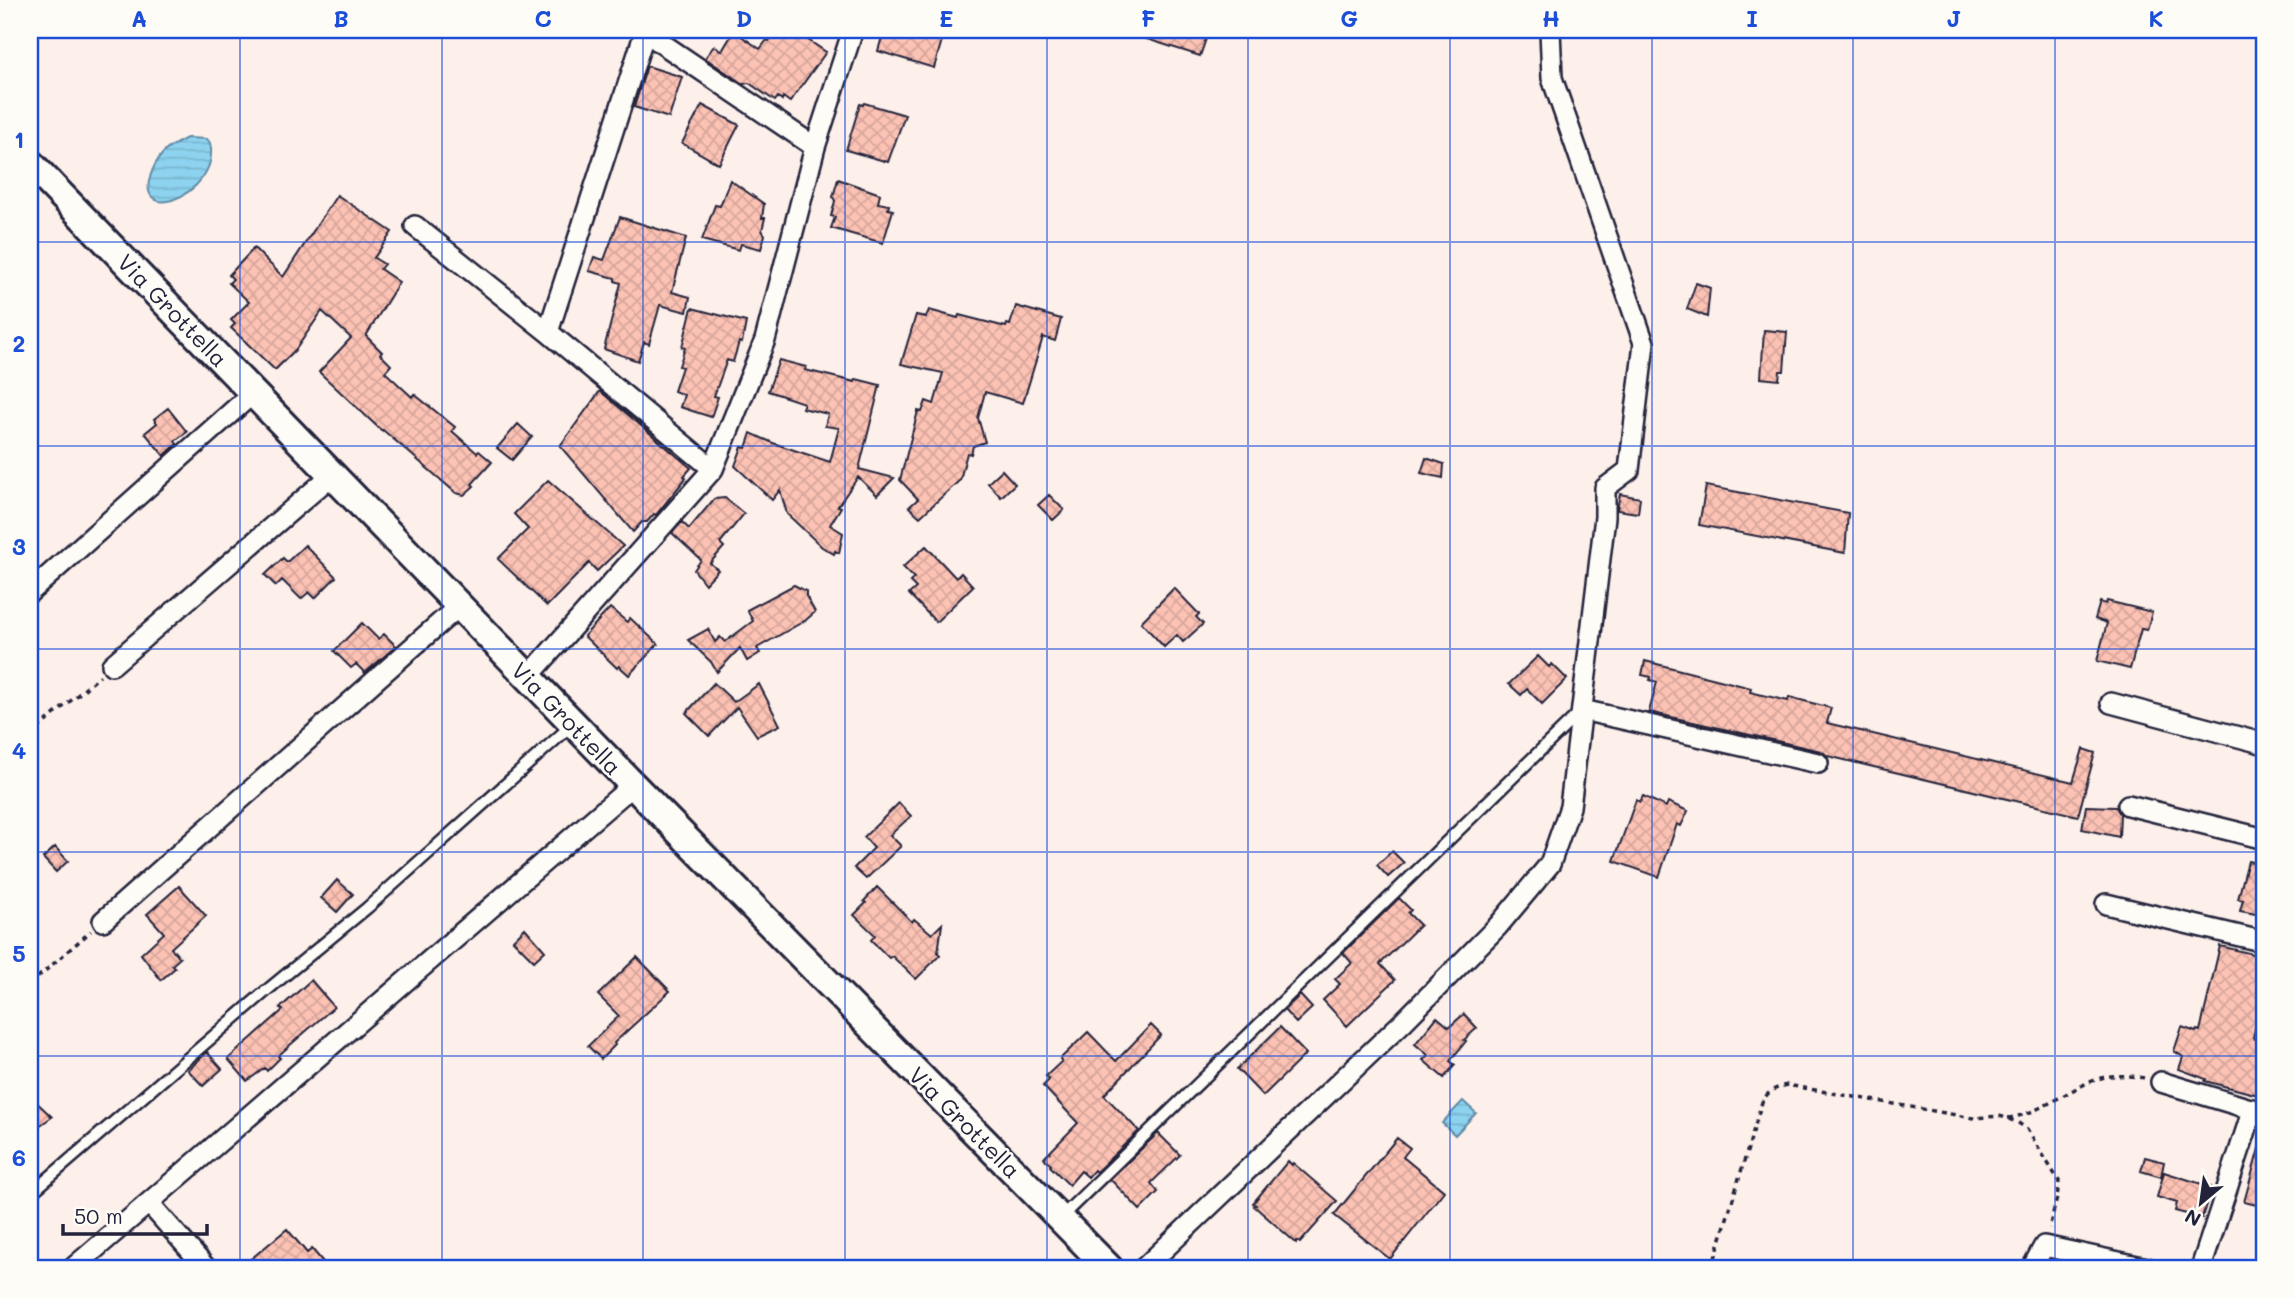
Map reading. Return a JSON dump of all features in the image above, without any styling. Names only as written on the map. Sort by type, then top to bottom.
[{"type":"street","points":[[528,677],[713,469],[765,340],[815,147],[853,30]]},
{"type":"street","points":[[1144,1268],[1403,1022],[1498,926],[1550,864],[1570,807],[1605,517],[1605,488],[1629,470],[1644,343],[1552,78],[1550,30]]},
{"type":"street","points":[[548,332],[643,31],[815,147]]},
{"type":"street","name":"Via Grottella","points":[[30,163],[573,724],[1109,1268]]},
{"type":"street","points":[[415,226],[713,469]]},
{"type":"street","points":[[30,592],[253,393]]},
{"type":"street","points":[[112,665],[332,475]]},
{"type":"street","points":[[103,921],[459,606]]},
{"type":"street","points":[[2111,703],[2265,744]]},
{"type":"street","points":[[1581,710],[1818,763]]},
{"type":"street","points":[[73,1268],[633,785]]},
{"type":"street","points":[[2128,805],[2265,839]]},
{"type":"street","points":[[2106,904],[2265,942]]},
{"type":"street","points":[[2161,1082],[2259,1111],[2201,1268]]},
{"type":"street","points":[[149,1203],[205,1268]]},
{"type":"street","points":[[2032,1268],[2044,1246],[2147,1268]]},
{"type":"lane","points":[[1060,1219],[1581,710]]},
{"type":"lane","points":[[30,1194],[367,908],[573,724]]},
{"type":"path","points":[[30,735],[112,665]]},
{"type":"path","points":[[30,984],[103,921]]},
{"type":"path","points":[[2007,1118],[2038,1108],[2100,1078],[2120,1076],[2161,1082]]},
{"type":"path","points":[[1712,1268],[1762,1102],[1771,1090],[1787,1085],[1973,1118],[2000,1116],[2027,1129],[2059,1181],[2044,1246]]},
{"type":"water","points":[[187,138],[207,139],[210,143],[207,170],[196,185],[181,196],[166,201],[156,200],[149,190],[153,169],[164,152]]},
{"type":"water","points":[[1463,1101],[1476,1113],[1455,1135],[1442,1123]]},
{"type":"building","points":[[777,30],[793,30],[826,52],[790,102],[783,97],[782,100],[778,97],[775,101],[749,83],[743,84],[705,58],[714,46],[722,51],[734,31],[760,49]]},
{"type":"building","points":[[884,30],[929,30],[944,33],[934,68],[878,51]]},
{"type":"building","points":[[1128,30],[1209,30],[1200,56],[1128,33]]},
{"type":"building","points":[[647,66],[682,77],[669,118],[634,107]]},
{"type":"building","points":[[860,104],[905,115],[888,162],[846,150]]},
{"type":"building","points":[[702,105],[739,125],[719,164],[682,143]]},
{"type":"building","points":[[838,179],[880,194],[878,203],[889,205],[888,209],[893,210],[883,243],[831,228],[835,217],[831,216],[835,201],[833,197]]},
{"type":"building","points":[[730,180],[764,204],[762,230],[765,235],[761,249],[741,244],[739,250],[702,240],[715,205],[720,206]]},
{"type":"building","points":[[337,195],[392,232],[374,258],[384,264],[380,269],[399,282],[366,336],[391,365],[385,372],[412,397],[414,394],[455,427],[452,431],[492,462],[464,495],[456,493],[382,431],[319,372],[351,338],[322,311],[296,349],[275,370],[231,328],[235,324],[231,320],[249,302],[229,283],[233,279],[229,275],[254,248],[283,277]]},
{"type":"building","points":[[620,217],[686,238],[672,292],[690,297],[687,312],[660,305],[649,344],[644,342],[638,361],[604,349],[621,283],[615,281],[615,278],[589,271],[594,257],[604,260]]},
{"type":"building","points":[[1696,283],[1710,288],[1707,317],[1687,309]]},
{"type":"building","points":[[1016,306],[1061,319],[1055,341],[1043,337],[1023,403],[985,392],[978,418],[985,442],[973,446],[971,454],[967,453],[960,480],[920,517],[909,507],[918,499],[900,480],[918,411],[922,412],[926,401],[934,404],[943,373],[901,364],[916,315],[926,317],[929,310],[1006,327],[1007,324],[1010,325]]},
{"type":"building","points":[[692,308],[746,322],[742,343],[739,342],[733,362],[727,360],[714,396],[718,397],[711,417],[680,407],[684,395],[674,391],[682,367],[679,366],[685,348],[682,347]]},
{"type":"building","points":[[1764,330],[1787,332],[1784,371],[1780,371],[1779,380],[1761,378]]},
{"type":"building","points":[[779,360],[806,367],[805,370],[880,385],[859,469],[894,478],[877,495],[858,477],[838,506],[841,507],[830,525],[843,533],[839,553],[835,551],[834,554],[822,547],[787,514],[780,490],[772,500],[735,466],[751,433],[830,462],[839,428],[825,426],[828,414],[802,408],[804,403],[768,391]]},
{"type":"building","points":[[600,391],[691,468],[656,515],[647,522],[642,522],[633,532],[560,446]]},
{"type":"building","points":[[168,408],[187,432],[175,441],[177,444],[164,456],[145,433],[157,423],[154,419]]},
{"type":"building","points":[[518,424],[532,437],[512,460],[497,448]]},
{"type":"building","points":[[1426,458],[1444,464],[1443,478],[1421,473]]},
{"type":"building","points":[[1002,470],[1015,484],[1001,497],[988,483]]},
{"type":"building","points":[[548,480],[623,546],[597,571],[589,563],[547,606],[498,559],[528,529],[514,514]]},
{"type":"building","points":[[1706,486],[1848,513],[1845,553],[1699,525]]},
{"type":"building","points":[[1620,494],[1640,498],[1638,513],[1617,510]]},
{"type":"building","points":[[1049,495],[1064,510],[1053,520],[1038,505]]},
{"type":"building","points":[[725,498],[744,514],[720,543],[724,547],[710,563],[718,570],[705,584],[694,570],[701,560],[672,533],[682,522],[689,529],[714,499]]},
{"type":"building","points":[[305,545],[336,577],[315,598],[309,592],[301,599],[282,580],[276,586],[265,575],[283,558],[287,562]]},
{"type":"building","points":[[926,546],[956,578],[961,573],[973,586],[936,622],[909,594],[916,588],[910,582],[914,578],[903,567]]},
{"type":"building","points":[[794,585],[806,591],[815,612],[757,648],[760,653],[747,661],[740,648],[717,672],[711,662],[688,640],[708,629],[715,642],[720,637],[725,642],[753,621],[747,610]]},
{"type":"building","points":[[1174,588],[1199,614],[1196,617],[1203,624],[1183,642],[1177,635],[1164,647],[1141,622]]},
{"type":"building","points":[[2107,601],[2152,612],[2147,630],[2141,629],[2130,669],[2097,661],[2107,623],[2095,619],[2100,602],[2106,604]]},
{"type":"building","points":[[610,608],[627,622],[630,618],[658,644],[629,675],[619,666],[617,668],[584,636]]},
{"type":"building","points":[[362,623],[378,639],[384,634],[396,646],[365,673],[356,664],[351,668],[334,651]]},
{"type":"building","points":[[1538,656],[1549,667],[1552,664],[1567,679],[1542,704],[1527,689],[1521,695],[1509,684]]},
{"type":"building","points":[[1645,661],[1751,688],[1750,692],[1788,701],[1789,697],[1831,708],[1827,723],[2073,782],[2083,749],[2095,753],[2078,816],[1828,756],[1821,751],[1649,712],[1657,682],[1642,675]]},
{"type":"building","points":[[714,683],[734,702],[759,684],[780,725],[757,736],[737,707],[709,736],[686,713]]},
{"type":"building","points":[[1643,796],[1666,807],[1668,802],[1688,811],[1681,826],[1677,824],[1659,877],[1614,861],[1636,800],[1640,802]]},
{"type":"building","points":[[899,803],[911,816],[890,835],[901,846],[866,879],[854,868],[874,848],[864,837]]},
{"type":"building","points":[[2086,806],[2116,807],[2120,814],[2119,837],[2082,829]]},
{"type":"building","points":[[55,847],[68,861],[56,872],[43,858]]},
{"type":"building","points":[[1392,851],[1404,863],[1388,877],[1377,865]]},
{"type":"building","points":[[2248,861],[2265,865],[2265,896],[2261,915],[2240,911],[2243,900],[2238,899]]},
{"type":"building","points":[[337,880],[353,894],[337,912],[321,898]]},
{"type":"building","points":[[179,886],[206,916],[171,948],[180,958],[172,965],[175,968],[161,980],[141,954],[164,933],[147,914]]},
{"type":"building","points":[[877,887],[912,922],[914,919],[932,934],[942,924],[938,953],[940,955],[916,979],[871,940],[875,935],[854,915]]},
{"type":"building","points":[[1399,898],[1411,910],[1408,913],[1420,925],[1380,964],[1395,980],[1347,1026],[1323,1000],[1340,984],[1335,979],[1352,963],[1343,953]]},
{"type":"building","points":[[525,928],[545,951],[534,961],[513,940]]},
{"type":"building","points":[[2220,946],[2265,957],[2265,984],[2253,1038],[2265,1042],[2265,1087],[2262,1096],[2205,1081],[2206,1079],[2179,1069],[2183,1057],[2174,1051],[2182,1027],[2200,1031]]},
{"type":"building","points":[[637,957],[670,991],[614,1043],[601,1059],[588,1046],[619,1016],[598,995]]},
{"type":"building","points":[[311,980],[334,1007],[278,1056],[280,1058],[267,1071],[265,1068],[247,1081],[228,1059],[283,1010],[280,1008]]},
{"type":"building","points":[[1300,995],[1312,1008],[1296,1023],[1284,1010]]},
{"type":"building","points":[[1464,1014],[1477,1028],[1464,1040],[1466,1041],[1450,1061],[1455,1065],[1444,1078],[1423,1060],[1428,1055],[1415,1044],[1437,1017],[1449,1027]]},
{"type":"building","points":[[1151,1025],[1161,1035],[1104,1095],[1139,1131],[1096,1172],[1094,1170],[1088,1177],[1081,1171],[1069,1185],[1044,1158],[1078,1123],[1043,1086],[1049,1080],[1046,1076],[1088,1032],[1116,1061]]},
{"type":"building","points":[[1280,1027],[1306,1054],[1263,1096],[1237,1069]]},
{"type":"building","points":[[207,1052],[222,1069],[203,1086],[188,1070]]},
{"type":"building","points":[[30,1096],[52,1117],[39,1126],[30,1117]]},
{"type":"building","points":[[1158,1133],[1180,1155],[1151,1183],[1158,1192],[1140,1210],[1110,1179]]},
{"type":"building","points":[[1397,1138],[1410,1148],[1403,1157],[1444,1191],[1390,1259],[1334,1215]]},
{"type":"building","points":[[2260,1145],[2265,1145],[2265,1207],[2244,1202]]},
{"type":"building","points":[[2145,1157],[2164,1162],[2161,1177],[2141,1171]]},
{"type":"building","points":[[1288,1161],[1337,1201],[1300,1243],[1296,1243],[1253,1203]]},
{"type":"building","points":[[2164,1172],[2211,1187],[2202,1218],[2175,1211],[2177,1203],[2157,1197]]},
{"type":"building","points":[[287,1229],[307,1253],[312,1249],[328,1268],[240,1268]]}]
